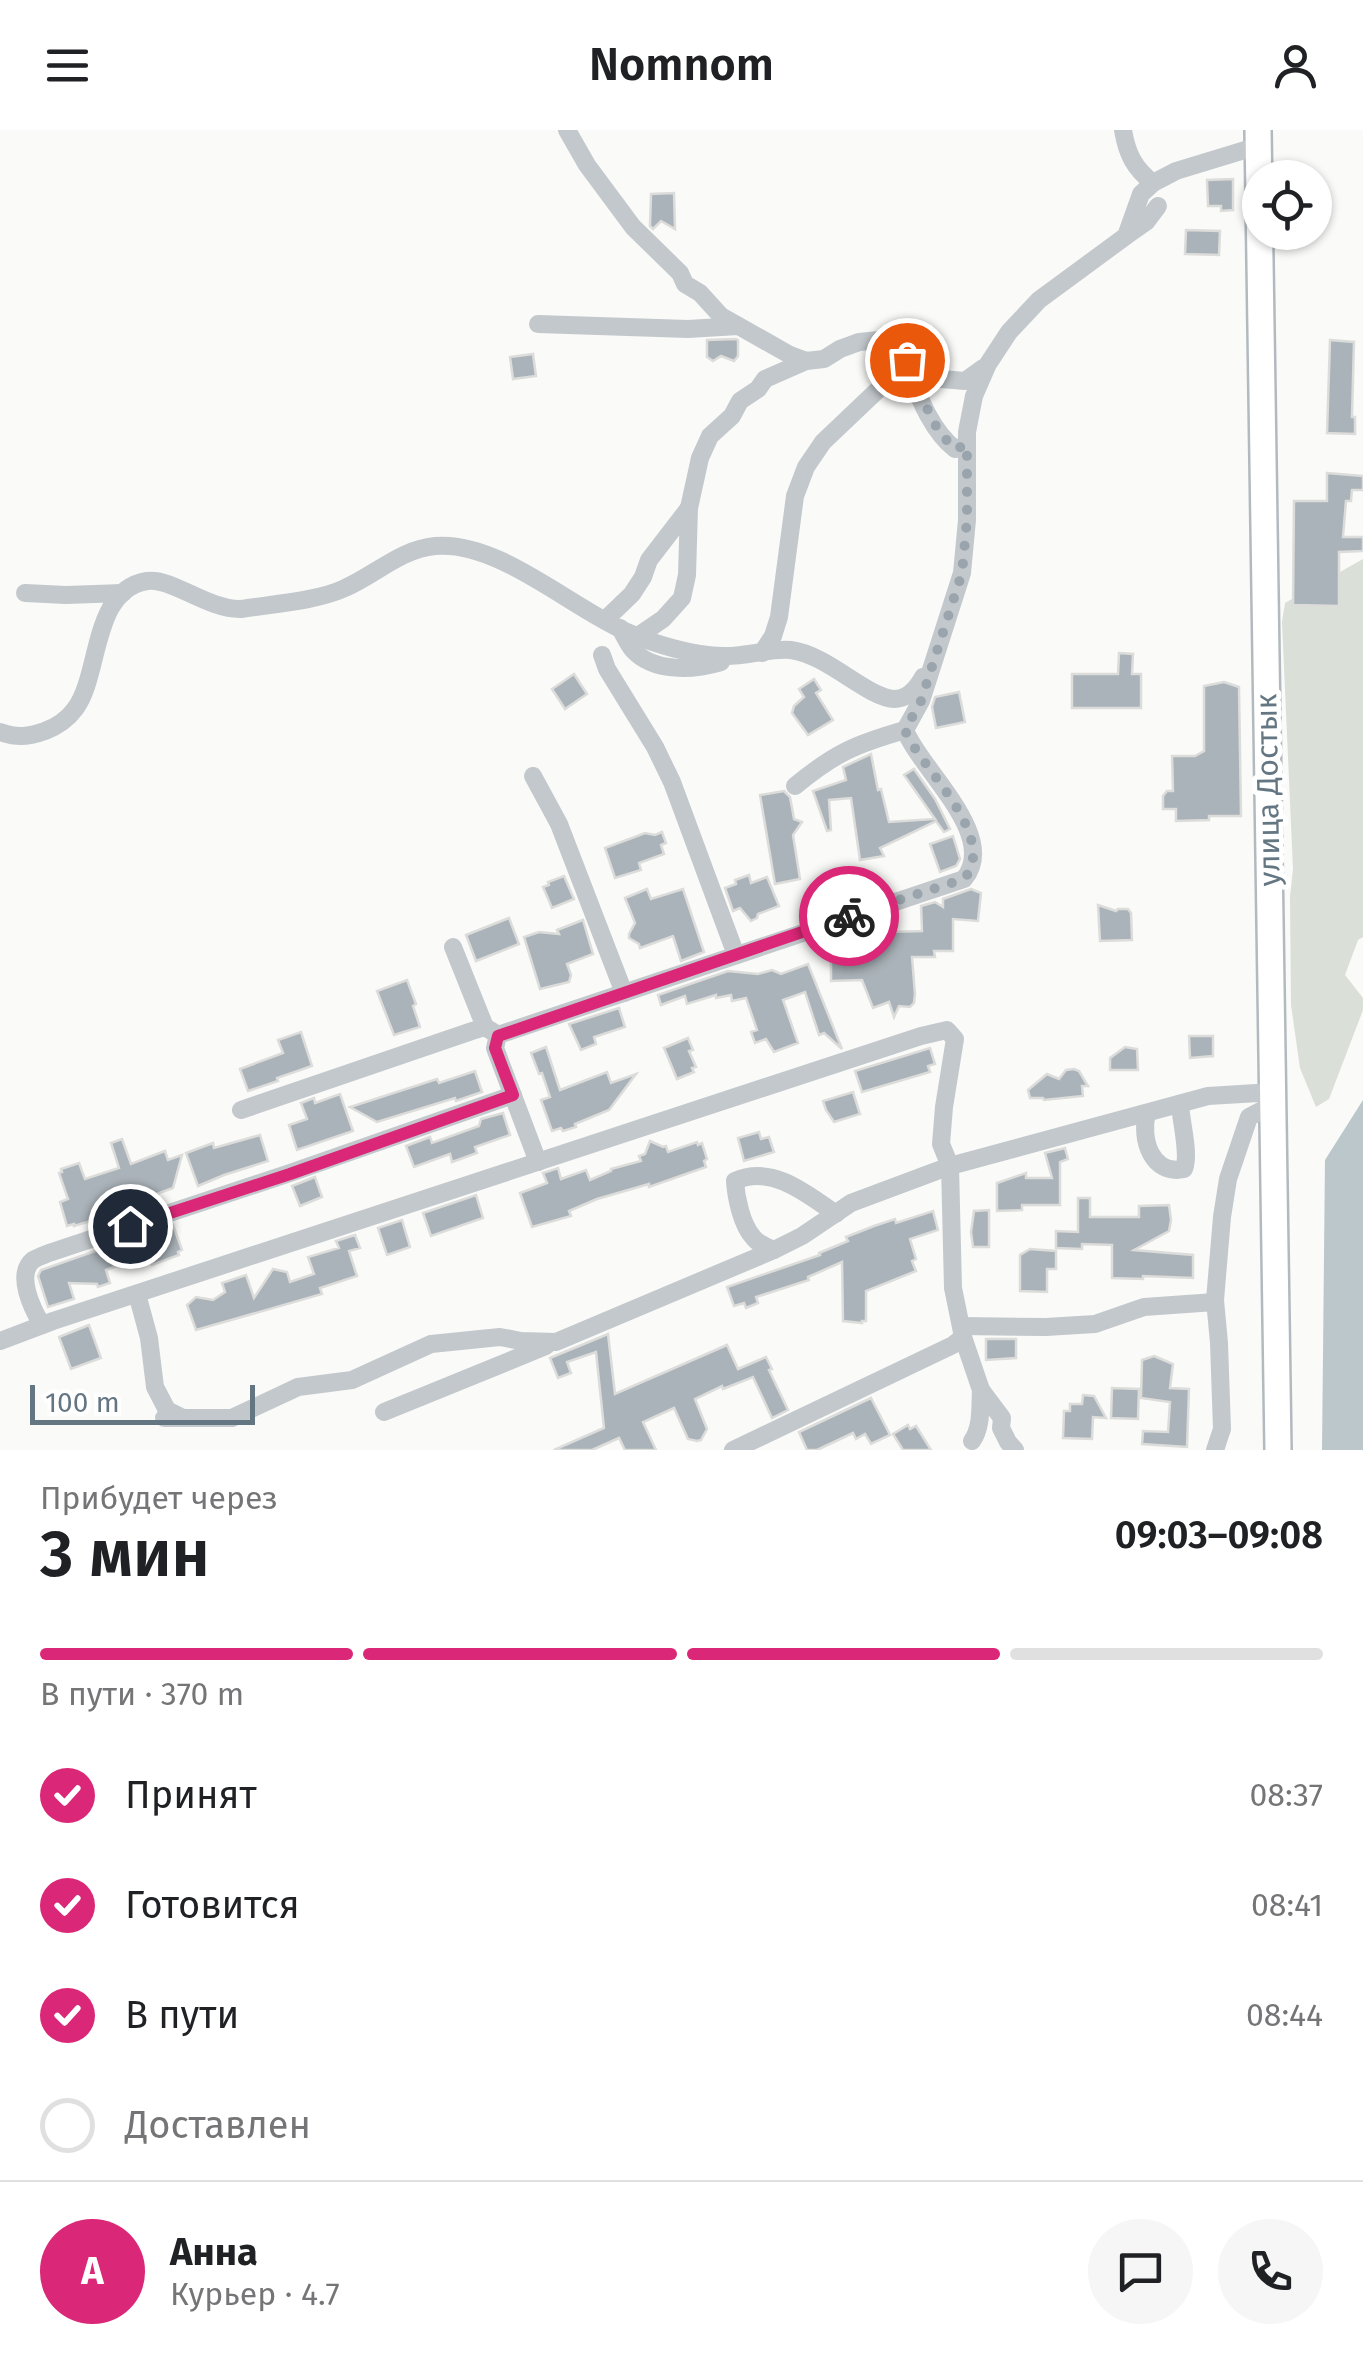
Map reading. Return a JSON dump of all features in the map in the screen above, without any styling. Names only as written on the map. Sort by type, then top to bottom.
[{"type":"main road","name":"улица Достык","points":[[1258,138],[1266,1096],[1278,1450]]},
{"type":"street","points":[[567,130],[587,166],[633,227],[680,273],[685,284],[721,316],[806,361]]},
{"type":"street","points":[[1124,130],[1126,151],[1137,171],[1152,184]]},
{"type":"street","points":[[1126,236],[1140,194],[1152,184],[1258,138]]},
{"type":"street","points":[[25,593],[123,593],[148,580],[170,584],[228,609],[241,609],[320,597],[344,589],[410,552],[435,546],[458,548],[500,560],[638,636],[688,652],[722,656],[796,651],[828,663],[885,696],[921,701],[962,573],[967,445],[970,413],[980,380],[1009,332],[1039,300],[1146,222],[1158,206]]},
{"type":"street","points":[[538,324],[738,326]]},
{"type":"street","points":[[638,636],[663,619],[682,598],[689,508],[700,458],[710,436],[765,379],[859,342],[878,340],[896,348],[915,374],[939,432],[950,446],[955,449],[967,445]]},
{"type":"street","points":[[612,624],[648,662],[668,667],[714,664],[753,654],[773,636],[796,496],[806,467],[823,442],[884,384],[915,374],[964,381],[988,364]]},
{"type":"street","points":[[612,624],[643,577],[648,560],[689,508]]},
{"type":"street","points":[[0,732],[28,737],[62,724],[78,706],[100,630],[123,593]]},
{"type":"street","points":[[602,656],[672,782],[736,955]]},
{"type":"street","points":[[241,1110],[624,993],[964,879],[972,866],[971,837],[953,801],[910,742],[905,730],[912,702]]},
{"type":"street","points":[[796,786],[837,754],[905,730]]},
{"type":"street","points":[[533,776],[559,824],[624,993]]},
{"type":"street","points":[[453,947],[492,1032],[538,1162]]},
{"type":"street","points":[[0,1341],[947,1030],[955,1039],[941,1144],[950,1166],[953,1288],[962,1332],[982,1390],[1002,1418],[1001,1428],[1015,1450]]},
{"type":"street","points":[[42,1325],[25,1276],[32,1260],[513,1095]]},
{"type":"street","points":[[384,1412],[774,1250],[851,1203],[950,1166],[1208,1096],[1266,1096]]},
{"type":"street","points":[[1218,1447],[1221,1418],[1216,1302],[1222,1217],[1228,1179],[1249,1117],[1266,1096]]},
{"type":"street","points":[[1147,1113],[1144,1124],[1153,1156],[1162,1169],[1184,1169],[1188,1159],[1180,1104]]},
{"type":"street","points":[[774,1250],[750,1234],[735,1182],[749,1176],[790,1182],[836,1214]]},
{"type":"street","points":[[137,1294],[149,1338],[155,1388],[173,1418],[232,1418],[298,1387],[352,1380],[431,1344],[500,1337],[556,1342]]},
{"type":"street","points":[[962,1332],[1095,1324],[1144,1307],[1216,1302]]},
{"type":"street","points":[[733,1450],[953,1346],[962,1332]]},
{"type":"street","points":[[965,1445],[976,1436],[982,1390]]},
{"type":"street","points":[[965,1445],[1001,1428]]},
{"type":"shaded area","points":[[1363,559],[1363,937],[1358,940],[1345,975],[1363,998],[1363,1010],[1329,1099],[1316,1107],[1300,1068],[1291,1005],[1293,869],[1282,622],[1285,603]]},
{"type":"shaded area","points":[[1363,1100],[1363,1450],[1322,1450],[1325,1160]]},
{"type":"building","points":[[1233,179],[1233,210],[1208,206],[1207,180]]},
{"type":"building","points":[[674,193],[675,229],[661,221],[653,229],[651,194]]},
{"type":"building","points":[[1186,230],[1220,231],[1219,255],[1185,254]]},
{"type":"building","points":[[736,339],[738,356],[734,361],[721,356],[713,361],[707,357],[707,340]]},
{"type":"building","points":[[1330,340],[1354,342],[1355,434],[1327,433]]},
{"type":"building","points":[[533,354],[536,376],[513,379],[510,357]]},
{"type":"building","points":[[1327,473],[1363,476],[1363,490],[1352,490],[1351,501],[1346,501],[1343,537],[1363,537],[1363,551],[1339,552],[1339,606],[1293,605],[1294,501],[1327,501]]},
{"type":"building","points":[[1119,653],[1133,654],[1132,674],[1141,674],[1141,708],[1072,708],[1072,674],[1118,674]]},
{"type":"building","points":[[574,674],[587,694],[565,709],[552,689]]},
{"type":"building","points":[[814,679],[821,690],[816,693],[833,720],[808,735],[792,713],[804,697],[799,689]]},
{"type":"building","points":[[1224,682],[1239,687],[1241,816],[1176,821],[1176,809],[1163,809],[1163,796],[1173,791],[1172,756],[1195,756],[1204,751],[1204,686]]},
{"type":"building","points":[[959,692],[965,722],[936,728],[932,707],[935,697]]},
{"type":"building","points":[[871,754],[889,822],[935,819],[904,775],[914,769],[950,829],[944,832],[936,821],[880,848],[884,856],[860,860],[851,798],[829,800],[831,830],[827,831],[813,791],[846,780],[843,767]]},
{"type":"building","points":[[784,791],[790,797],[794,819],[802,822],[793,835],[800,879],[775,884],[760,795]]},
{"type":"building","points":[[662,832],[664,854],[639,863],[641,870],[615,878],[605,848],[645,833]]},
{"type":"building","points":[[953,836],[960,859],[956,866],[940,872],[930,844]]},
{"type":"building","points":[[749,875],[751,883],[767,877],[779,906],[751,921],[740,908],[733,911],[725,888]]},
{"type":"building","points":[[564,876],[574,899],[552,908],[543,887]]},
{"type":"building","points":[[647,889],[651,899],[683,889],[704,952],[681,961],[673,936],[640,948],[629,938],[635,923],[625,898]]},
{"type":"building","points":[[971,889],[981,893],[978,921],[953,919],[953,951],[934,951],[935,957],[912,957],[915,994],[910,1007],[899,1006],[894,1017],[889,1002],[873,1008],[862,980],[831,981],[831,955],[837,954],[837,946],[868,945],[868,936],[874,933],[871,923],[884,919],[887,932],[922,931],[921,906],[935,902],[943,907],[943,899]]},
{"type":"building","points":[[1098,905],[1116,911],[1128,909],[1132,940],[1100,941]]},
{"type":"building","points":[[509,918],[519,944],[476,961],[466,935]]},
{"type":"building","points":[[583,920],[593,954],[567,964],[569,982],[540,989],[524,937],[539,932],[559,934],[557,930]]},
{"type":"building","points":[[808,964],[842,1049],[824,1033],[819,1035],[805,992],[783,1000],[798,1043],[774,1052],[766,1039],[755,1043],[751,1032],[757,1030],[746,998],[732,1001],[731,995],[716,995],[687,1004],[685,996],[661,1005],[658,995],[728,971],[758,974],[772,970],[781,974]]},
{"type":"building","points":[[407,980],[420,1027],[394,1035],[377,991]]},
{"type":"building","points":[[619,1008],[625,1027],[594,1037],[596,1044],[581,1050],[569,1024]]},
{"type":"building","points":[[301,1032],[312,1066],[248,1091],[240,1069],[283,1053],[278,1040]]},
{"type":"building","points":[[1189,1036],[1213,1036],[1213,1056],[1190,1058]]},
{"type":"building","points":[[688,1038],[696,1067],[692,1068],[694,1072],[677,1079],[664,1048]]},
{"type":"building","points":[[546,1047],[560,1090],[607,1072],[611,1083],[636,1074],[609,1110],[575,1124],[576,1127],[552,1131],[541,1100],[550,1097],[531,1053]]},
{"type":"building","points":[[1125,1047],[1137,1049],[1138,1070],[1110,1070],[1110,1058]]},
{"type":"building","points":[[930,1048],[935,1064],[928,1066],[930,1072],[862,1092],[855,1071]]},
{"type":"building","points":[[1074,1069],[1088,1086],[1082,1086],[1083,1096],[1030,1098],[1028,1090],[1047,1074],[1059,1079],[1066,1070]]},
{"type":"building","points":[[475,1071],[482,1092],[456,1101],[455,1098],[377,1122],[350,1107],[437,1079],[439,1083]]},
{"type":"building","points":[[853,1092],[860,1114],[834,1122],[823,1101]]},
{"type":"building","points":[[340,1094],[353,1131],[297,1150],[289,1125],[307,1119],[301,1103],[314,1098],[315,1103]]},
{"type":"building","points":[[503,1113],[510,1135],[475,1147],[477,1153],[452,1162],[450,1154],[414,1167],[406,1146],[430,1137],[432,1143],[479,1126],[481,1119]]},
{"type":"building","points":[[759,1132],[761,1139],[769,1137],[774,1152],[744,1161],[738,1138]]},
{"type":"building","points":[[260,1135],[268,1161],[198,1186],[186,1153],[213,1143],[214,1148]]},
{"type":"building","points":[[122,1139],[131,1164],[165,1151],[168,1160],[182,1155],[173,1188],[129,1204],[132,1212],[101,1223],[100,1218],[67,1226],[60,1202],[68,1199],[61,1169],[79,1163],[85,1179],[119,1168],[111,1143]]},
{"type":"building","points":[[650,1141],[666,1146],[668,1152],[702,1143],[706,1167],[649,1187],[597,1199],[569,1211],[571,1216],[532,1227],[520,1193],[547,1183],[543,1173],[558,1168],[561,1179],[586,1170],[590,1180],[641,1161],[639,1156],[645,1154]]},
{"type":"building","points":[[1065,1148],[1068,1159],[1060,1162],[1060,1205],[1022,1205],[1022,1210],[997,1211],[997,1183],[1026,1173],[1026,1178],[1052,1178],[1045,1153]]},
{"type":"building","points":[[315,1177],[322,1197],[300,1206],[292,1186]]},
{"type":"building","points":[[476,1195],[483,1218],[431,1236],[423,1213]]},
{"type":"building","points":[[1078,1198],[1090,1198],[1090,1217],[1139,1217],[1139,1206],[1169,1205],[1169,1231],[1134,1250],[1193,1255],[1193,1278],[1112,1278],[1112,1245],[1056,1248],[1056,1231],[1078,1232]]},
{"type":"building","points":[[989,1210],[989,1247],[973,1247],[974,1211]]},
{"type":"building","points":[[933,1211],[938,1230],[910,1239],[916,1271],[866,1291],[866,1321],[862,1323],[843,1321],[842,1262],[808,1277],[809,1280],[756,1297],[758,1303],[746,1308],[744,1303],[734,1306],[727,1287],[820,1255],[848,1241],[846,1237],[874,1226]]},
{"type":"building","points":[[402,1220],[410,1247],[387,1255],[378,1228]]},
{"type":"building","points":[[173,1225],[182,1250],[179,1255],[152,1265],[141,1236]]},
{"type":"building","points":[[355,1235],[360,1248],[349,1251],[357,1276],[320,1288],[322,1294],[196,1330],[187,1305],[196,1297],[213,1300],[225,1292],[222,1283],[246,1275],[254,1298],[273,1269],[287,1272],[290,1282],[314,1274],[308,1257],[339,1248],[336,1241]]},
{"type":"building","points":[[115,1244],[122,1264],[106,1270],[110,1283],[98,1287],[69,1283],[74,1299],[48,1307],[38,1276],[41,1270]]},
{"type":"building","points":[[1030,1249],[1056,1251],[1056,1269],[1047,1269],[1047,1292],[1020,1291],[1020,1255]]},
{"type":"building","points":[[89,1325],[101,1358],[71,1369],[59,1337]]},
{"type":"building","points":[[608,1334],[615,1394],[727,1345],[738,1369],[766,1357],[788,1410],[772,1418],[753,1377],[695,1399],[707,1429],[701,1440],[688,1439],[674,1408],[643,1422],[656,1450],[625,1450],[619,1438],[592,1450],[554,1450],[604,1428],[596,1352],[567,1362],[571,1373],[558,1378],[550,1358]]},
{"type":"building","points":[[986,1339],[1016,1339],[1016,1358],[986,1360]]},
{"type":"building","points":[[1154,1356],[1173,1364],[1170,1388],[1189,1389],[1187,1447],[1142,1444],[1143,1431],[1168,1432],[1170,1402],[1141,1398],[1142,1360]]},
{"type":"building","points":[[1112,1388],[1139,1389],[1138,1419],[1111,1418]]},
{"type":"building","points":[[1083,1395],[1094,1396],[1106,1418],[1093,1417],[1092,1439],[1063,1438],[1064,1411],[1070,1411],[1070,1404],[1082,1404]]},
{"type":"building","points":[[871,1398],[890,1435],[871,1444],[865,1434],[856,1439],[853,1433],[817,1450],[807,1450],[799,1432]]},
{"type":"building","points":[[908,1425],[910,1429],[916,1426],[931,1450],[903,1450],[893,1434]]},
{"type":"way so far","points":[[849,916],[964,879],[972,866],[971,837],[963,820],[905,730],[921,701],[962,573],[967,520],[967,445],[955,449],[939,432],[910,375],[920,373],[907,360]]},
{"type":"route","points":[[130,1226],[513,1095],[495,1048],[498,1036],[849,916]]}]
